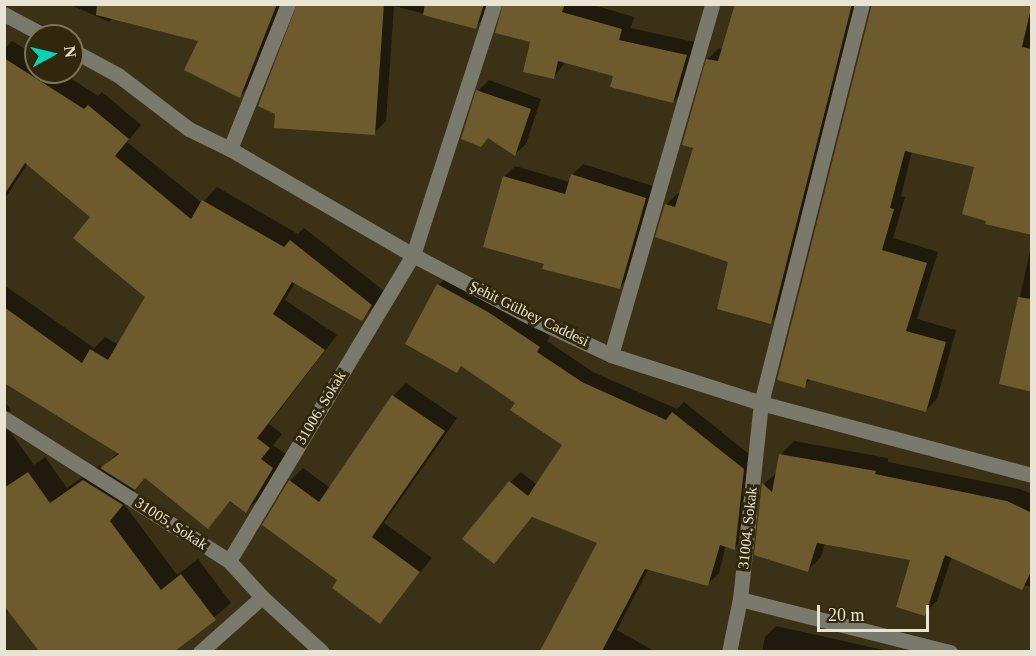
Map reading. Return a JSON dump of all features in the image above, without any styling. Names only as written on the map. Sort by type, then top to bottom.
[{"type":"street","points":[[230,149],[288,4]]},
{"type":"street","name":"31006. Sokak","points":[[229,561],[413,255],[494,4]]},
{"type":"street","points":[[611,355],[712,4]]},
{"type":"street","name":"31004. Sokak","points":[[729,651],[740,599],[762,403],[862,4]]},
{"type":"street","points":[[4,14],[24,25]]},
{"type":"street","name":"Şehit Gülbey Caddesi","points":[[84,57],[118,75],[189,129],[230,149],[413,255],[536,320],[611,355],[762,403],[1032,475]]},
{"type":"street","name":"31005. Sokak","points":[[4,418],[229,561],[262,597],[322,651]]},
{"type":"street","points":[[200,651],[262,597]]},
{"type":"street","points":[[740,599],[950,651]]},
{"type":"building","points":[[97,4],[277,4],[240,98],[184,70],[198,41],[96,15]]},
{"type":"building","points":[[297,4],[384,4],[375,135],[274,128],[275,114],[258,106]]},
{"type":"building","points":[[425,4],[484,4],[476,29],[423,15]]},
{"type":"building","points":[[503,4],[565,4],[562,12],[622,29],[619,40],[687,55],[673,103],[610,87],[613,76],[558,61],[554,79],[523,72],[530,42],[495,33]]},
{"type":"building","points":[[735,4],[852,4],[771,324],[717,309],[728,262],[655,237],[665,204],[675,207],[693,148],[682,145],[706,59],[718,61]]},
{"type":"building","points":[[872,4],[1032,4],[1022,47],[1032,49],[1032,235],[985,224],[986,221],[962,214],[974,167],[905,151],[890,208],[894,209],[882,250],[927,263],[906,331],[946,342],[926,412],[807,379],[805,388],[777,380]]},
{"type":"building","points":[[4,58],[24,71],[24,84],[45,84],[84,109],[88,105],[129,139],[115,156],[191,219],[202,200],[284,247],[290,240],[372,305],[362,321],[292,282],[273,314],[325,350],[257,438],[270,448],[261,459],[273,468],[246,513],[230,501],[208,529],[145,478],[135,490],[100,468],[119,454],[4,383],[4,307],[82,363],[90,349],[108,360],[145,297],[73,238],[90,217],[25,163],[4,195]]},
{"type":"building","points":[[476,90],[531,109],[515,156],[488,138],[481,147],[461,139]]},
{"type":"building","points":[[571,174],[646,198],[620,289],[542,269],[544,264],[483,247],[503,176],[565,194]]},
{"type":"building","points":[[437,284],[488,312],[540,347],[537,352],[582,382],[666,420],[672,412],[744,469],[735,550],[720,545],[708,586],[645,569],[602,651],[540,651],[597,543],[532,517],[494,564],[462,539],[509,481],[528,496],[562,445],[510,410],[515,403],[461,366],[457,373],[405,344]]},
{"type":"building","points":[[1018,297],[1032,299],[1032,392],[999,384]]},
{"type":"building","points":[[392,395],[445,431],[372,537],[420,572],[380,624],[332,588],[337,580],[262,525],[289,480],[319,502]]},
{"type":"building","points":[[779,454],[876,471],[875,474],[1007,501],[1032,513],[1032,570],[1022,590],[945,555],[925,616],[896,607],[910,560],[817,543],[808,572],[754,555],[762,483],[772,492]]},
{"type":"building","points":[[28,472],[50,503],[83,480],[123,505],[110,521],[161,590],[181,574],[216,620],[175,651],[39,651],[4,606],[4,488]]}]
